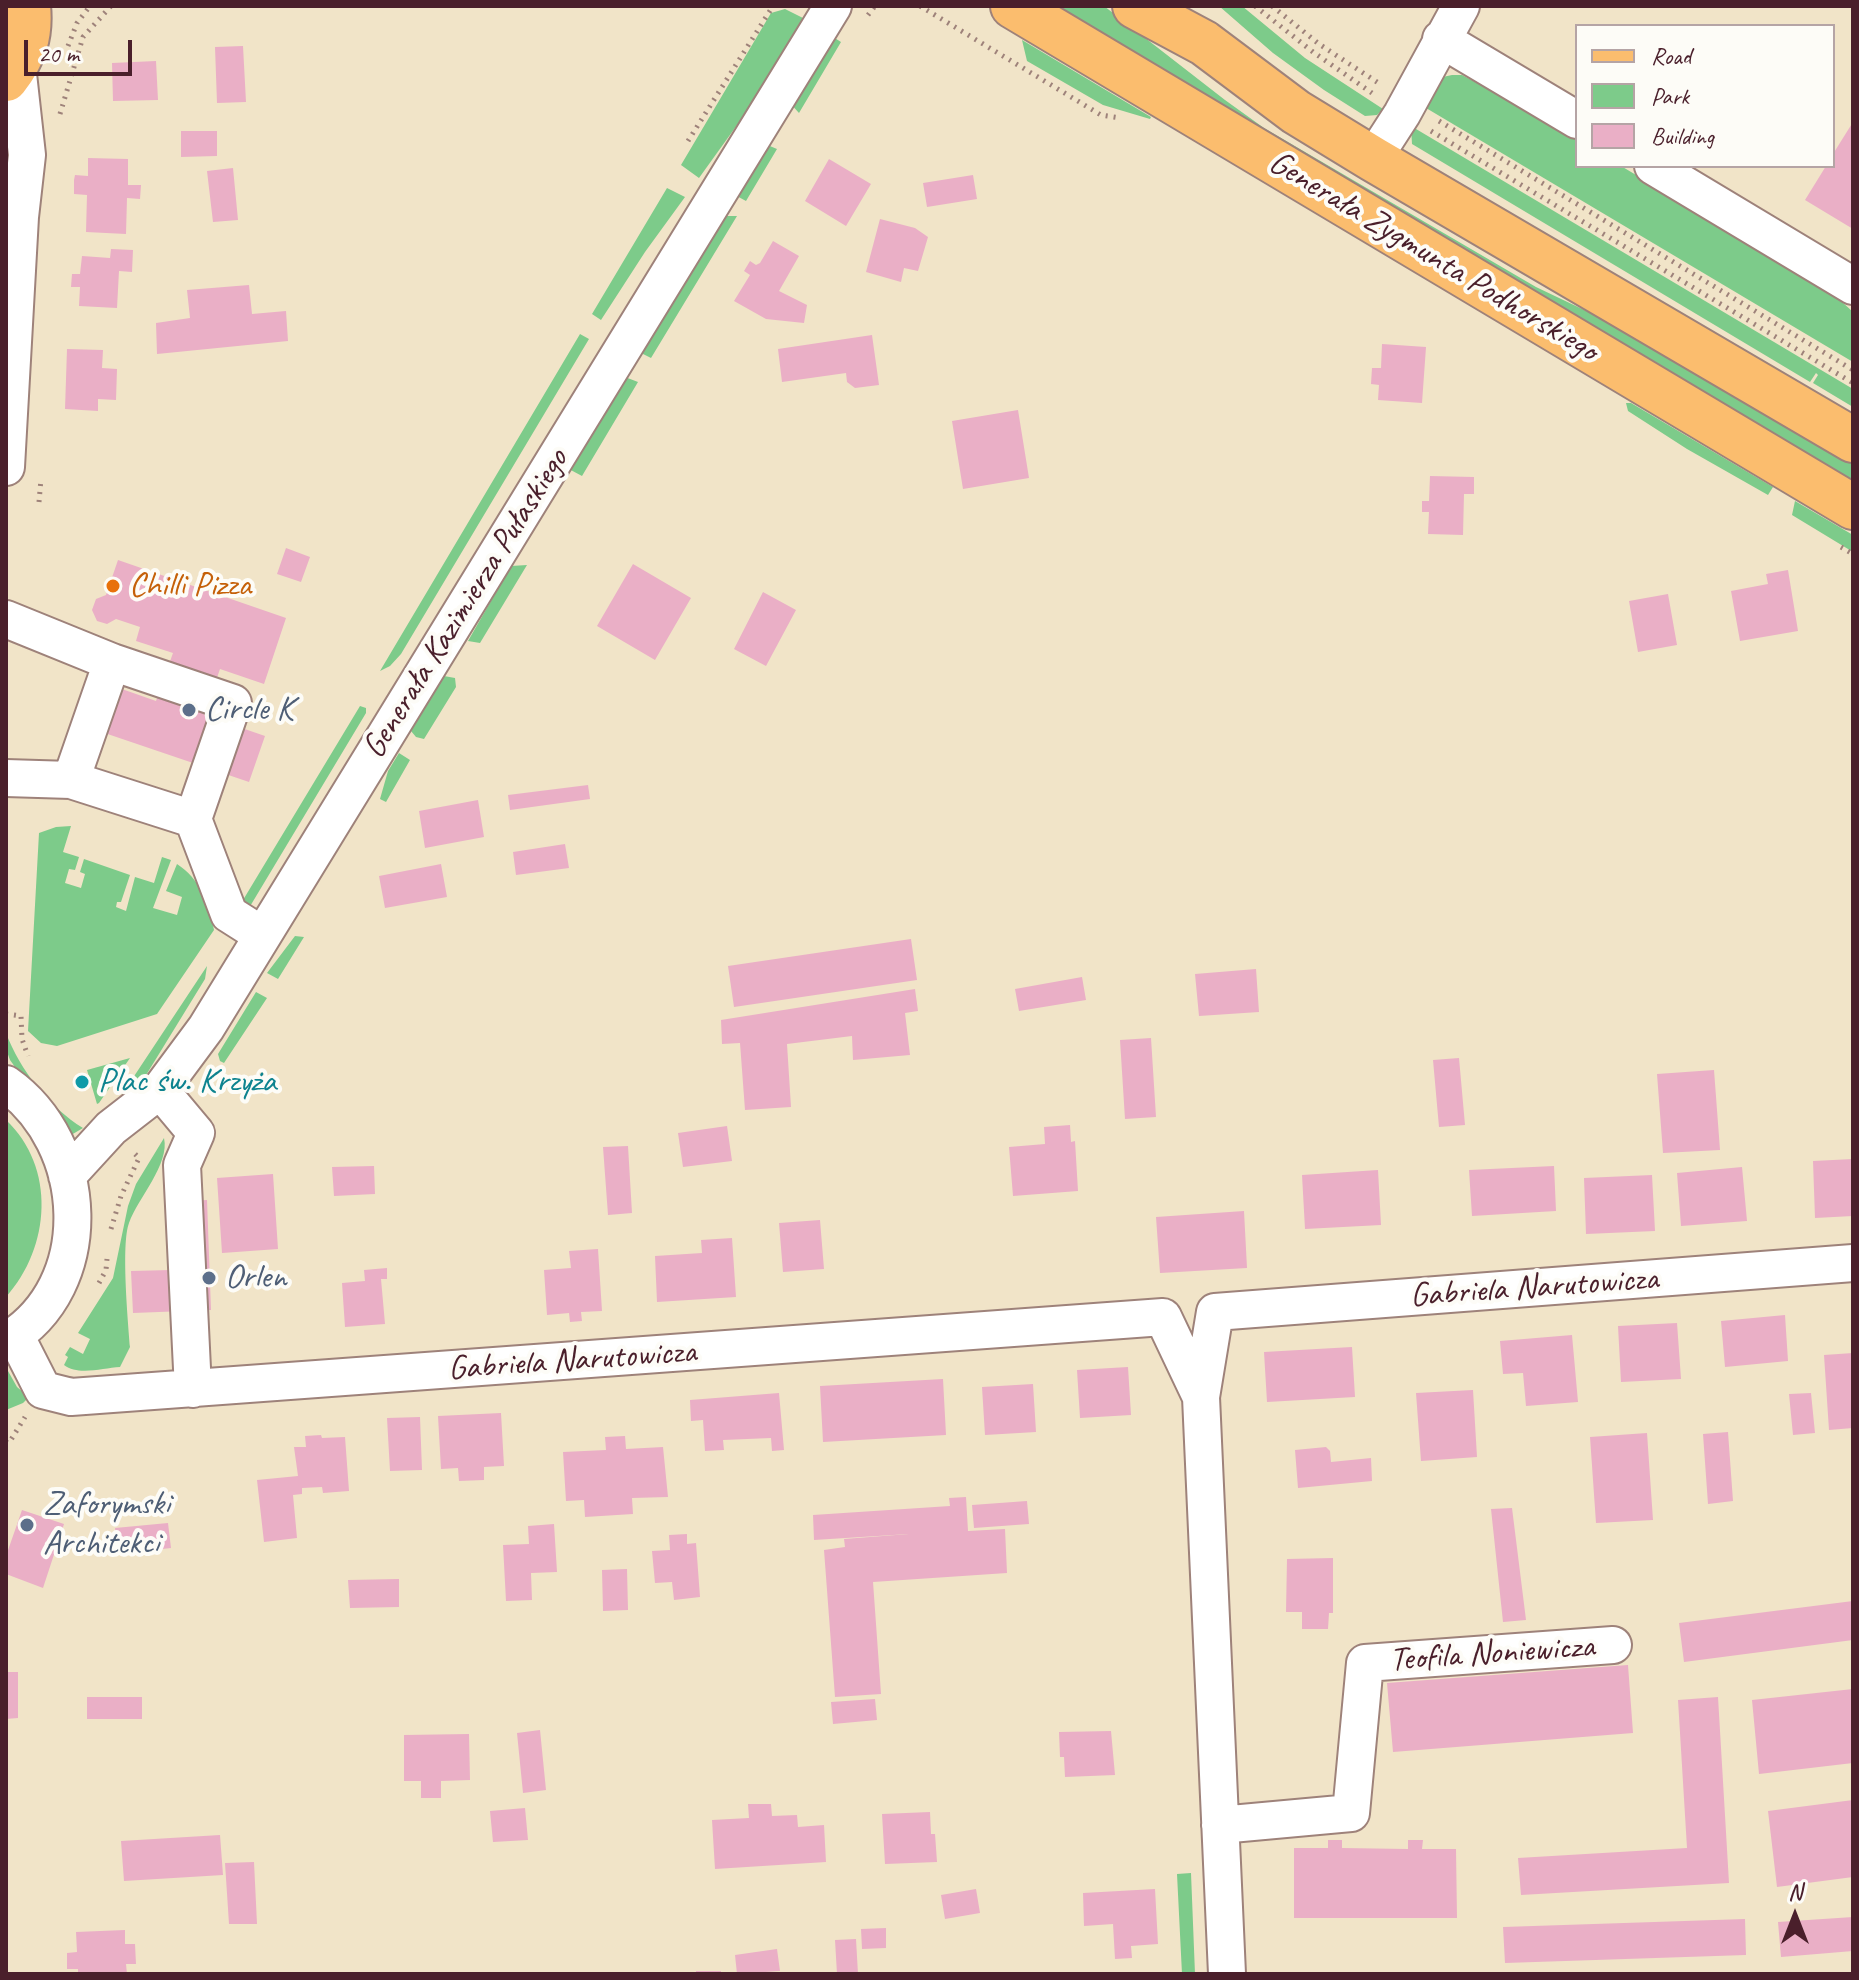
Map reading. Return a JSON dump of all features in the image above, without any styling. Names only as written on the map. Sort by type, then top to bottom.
[{"type":"main road","name":"Generała Zygmunta Podhorskiego","points":[[1013,6],[1853,507]]},
{"type":"main road","name":"Generała Zygmunta Podhorskiego","points":[[1135,6],[1193,24],[1296,112],[1853,440]]},
{"type":"street","name":"Generała Kazimierza Pułaskiego","points":[[67,1176],[111,1128],[160,1090],[206,1028],[833,6]]},
{"type":"street","points":[[1373,159],[1461,6]]},
{"type":"street","points":[[6,467],[13,203],[27,155],[26,36]]},
{"type":"street","points":[[1441,39],[1575,119]]},
{"type":"street","points":[[1656,168],[1853,286]]},
{"type":"street","points":[[6,619],[112,662],[233,703],[193,819],[229,914],[262,935]]},
{"type":"street","points":[[71,780],[112,662]]},
{"type":"street","points":[[6,778],[71,780],[193,819]]},
{"type":"street","points":[[6,1084],[40,1116],[57,1144],[75,1220],[68,1264],[47,1304],[10,1338]]},
{"type":"street","points":[[160,1090],[196,1133],[182,1165],[193,1389]]},
{"type":"street","name":"Gabriela Narutowicza","points":[[1201,1397],[1215,1312],[1853,1263]]},
{"type":"street","name":"Gabriela Narutowicza","points":[[10,1338],[43,1390],[71,1397],[1163,1317],[1201,1397]]},
{"type":"street","points":[[1201,1397],[1227,1974]]},
{"type":"street","name":"Teofila Noniewicza","points":[[1220,1825],[1351,1813],[1365,1663],[1613,1645]]},
{"type":"path","points":[[58,120],[83,37],[111,6]]},
{"type":"path","points":[[688,141],[773,6]]},
{"type":"path","points":[[1255,6],[1313,52],[1853,383]]},
{"type":"path","points":[[1272,6],[1405,108],[1853,370]]},
{"type":"path","points":[[39,502],[41,471]]},
{"type":"path","points":[[6,1014],[21,1016]]},
{"type":"path","points":[[6,1452],[9,1443]]},
{"type":"green space","points":[[1047,6],[1104,6],[1264,128],[1536,287],[1687,359],[1853,457],[1853,486]]},
{"type":"green space","points":[[1219,6],[1242,6],[1305,58],[1383,109],[1377,115],[1365,116],[1273,53]]},
{"type":"green space","points":[[785,9],[805,19],[745,114],[699,178],[681,165],[771,13]]},
{"type":"green space","points":[[830,35],[841,42],[799,113],[789,102]]},
{"type":"green space","points":[[1022,40],[1150,119],[1103,105],[1027,61]]},
{"type":"green space","points":[[1462,75],[1575,135],[1575,168],[1624,168],[1829,290],[1853,312],[1853,362],[1421,105],[1438,78]]},
{"type":"green space","points":[[1411,126],[1853,389],[1853,407],[1813,383],[1818,375],[1816,373],[1810,382],[1412,144]]},
{"type":"green space","points":[[765,144],[777,149],[746,201],[733,194]]},
{"type":"green space","points":[[667,188],[685,197],[601,320],[592,314]]},
{"type":"green space","points":[[721,216],[737,216],[651,358],[639,352]]},
{"type":"green space","points":[[580,334],[589,339],[401,654],[390,666],[380,671]]},
{"type":"green space","points":[[625,377],[638,382],[582,476],[567,468]]},
{"type":"green space","points":[[1626,403],[1631,403],[1773,487],[1768,495],[1687,449],[1628,411]]},
{"type":"green space","points":[[1795,501],[1853,535],[1853,552],[1792,515]]},
{"type":"green space","points":[[527,565],[480,643],[468,641],[511,566]]},
{"type":"green space","points":[[444,676],[455,678],[456,687],[424,739],[416,737],[411,731]]},
{"type":"green space","points":[[360,706],[366,708],[366,713],[249,908],[240,905]]},
{"type":"green space","points":[[399,753],[410,760],[386,802],[380,799],[388,771]]},
{"type":"green space","points":[[71,826],[63,852],[79,857],[75,870],[69,869],[65,883],[81,888],[85,874],[80,872],[84,859],[130,875],[121,902],[117,902],[116,907],[126,911],[135,877],[154,883],[162,857],[171,860],[153,908],[177,915],[182,897],[166,891],[177,864],[192,877],[202,892],[214,930],[157,1014],[57,1046],[41,1043],[28,1031],[39,833]]},
{"type":"green space","points":[[295,936],[304,937],[278,979],[267,973]]},
{"type":"green space","points":[[207,966],[205,979],[143,1080],[113,1108]]},
{"type":"green space","points":[[256,992],[267,998],[224,1063],[218,1054]]},
{"type":"green space","points":[[6,1033],[19,1060],[37,1086],[59,1110],[83,1128],[66,1138],[10,1060]]},
{"type":"green space","points":[[130,1058],[99,1103],[97,1104],[87,1070]]},
{"type":"green space","points":[[6,1120],[22,1139],[33,1160],[40,1183],[42,1207],[32,1255],[6,1297]]},
{"type":"green space","points":[[164,1138],[165,1148],[158,1170],[133,1213],[127,1233],[130,1347],[120,1367],[83,1371],[70,1368],[64,1365],[68,1357],[65,1355],[70,1347],[83,1354],[90,1339],[78,1333],[113,1278],[128,1206],[136,1184]]},
{"type":"green space","points":[[8,1371],[17,1387],[29,1397],[6,1410]]},
{"type":"green space","points":[[1191,1873],[1195,1974],[1182,1974],[1177,1874]]},
{"type":"building","points":[[243,46],[246,102],[217,103],[215,47]]},
{"type":"building","points":[[156,61],[158,100],[113,101],[112,63]]},
{"type":"building","points":[[1853,122],[1853,229],[1805,200],[1825,168],[1835,168],[1835,151]]},
{"type":"building","points":[[181,131],[217,131],[217,156],[181,157]]},
{"type":"building","points":[[88,158],[128,159],[128,185],[141,185],[140,199],[127,198],[126,234],[86,232],[87,195],[74,194],[74,180],[75,175],[88,176]]},
{"type":"building","points":[[829,159],[871,184],[846,226],[805,201]]},
{"type":"building","points":[[233,168],[238,220],[213,222],[207,171]]},
{"type":"building","points":[[973,175],[977,199],[927,207],[923,183]]},
{"type":"building","points":[[880,219],[915,228],[928,237],[918,271],[904,268],[901,282],[866,272]]},
{"type":"building","points":[[773,241],[799,256],[779,291],[807,305],[804,323],[766,319],[734,301],[750,275],[744,271],[750,261],[756,265],[760,263]]},
{"type":"building","points":[[111,249],[133,250],[132,272],[119,271],[117,308],[79,306],[80,287],[71,287],[72,274],[80,274],[82,256],[110,258]]},
{"type":"building","points":[[249,285],[252,314],[286,311],[288,341],[157,354],[156,323],[190,318],[187,290]]},
{"type":"building","points":[[872,335],[879,385],[855,388],[847,382],[846,373],[782,382],[778,349]]},
{"type":"building","points":[[1382,344],[1426,347],[1422,403],[1378,400],[1379,385],[1371,384],[1372,368],[1381,368]]},
{"type":"building","points":[[67,349],[103,350],[102,368],[117,369],[116,400],[98,399],[98,411],[65,409]]},
{"type":"building","points":[[1018,410],[1029,478],[963,489],[952,421]]},
{"type":"building","points":[[1430,476],[1474,477],[1474,494],[1464,494],[1463,535],[1428,534],[1429,512],[1422,512],[1422,501],[1429,501]]},
{"type":"building","points":[[286,548],[310,557],[301,582],[277,574]]},
{"type":"building","points":[[118,560],[286,618],[264,684],[220,669],[204,715],[265,736],[249,782],[84,726],[99,681],[156,701],[173,653],[136,641],[140,627],[116,619],[107,624],[97,621],[92,610],[96,599],[106,595]]},
{"type":"building","points":[[633,564],[691,598],[655,660],[597,626]]},
{"type":"building","points":[[1788,570],[1798,631],[1740,641],[1731,591],[1768,584],[1766,574]]},
{"type":"building","points":[[763,592],[796,610],[766,666],[734,649]]},
{"type":"building","points":[[1668,594],[1677,645],[1638,652],[1629,601]]},
{"type":"building","points":[[588,785],[590,799],[510,810],[508,795]]},
{"type":"building","points":[[478,800],[484,837],[425,848],[419,811]]},
{"type":"building","points":[[565,844],[569,868],[516,875],[513,852]]},
{"type":"building","points":[[441,864],[447,897],[385,908],[379,876]]},
{"type":"building","points":[[911,939],[917,980],[734,1007],[728,966]]},
{"type":"building","points":[[1256,969],[1259,1012],[1199,1016],[1195,974]]},
{"type":"building","points":[[1082,977],[1086,1000],[1019,1011],[1015,989]]},
{"type":"building","points":[[915,989],[918,1011],[905,1013],[910,1055],[853,1060],[852,1036],[787,1044],[791,1107],[745,1110],[740,1043],[722,1044],[721,1020]]},
{"type":"building","points":[[1151,1038],[1156,1117],[1125,1119],[1120,1040]]},
{"type":"building","points":[[1459,1058],[1465,1125],[1439,1127],[1433,1060]]},
{"type":"building","points":[[1714,1070],[1720,1150],[1663,1153],[1657,1074]]},
{"type":"building","points":[[1070,1125],[1071,1142],[1075,1141],[1078,1191],[1013,1196],[1009,1147],[1045,1144],[1044,1127]]},
{"type":"building","points":[[727,1126],[732,1161],[683,1167],[678,1133]]},
{"type":"building","points":[[628,1146],[632,1213],[608,1215],[603,1147]]},
{"type":"building","points":[[1853,1159],[1853,1216],[1815,1218],[1813,1161]]},
{"type":"building","points":[[374,1166],[375,1194],[334,1196],[332,1167]]},
{"type":"building","points":[[1554,1166],[1556,1211],[1472,1216],[1469,1170]]},
{"type":"building","points":[[1742,1167],[1747,1221],[1681,1226],[1677,1173]]},
{"type":"building","points":[[1378,1170],[1381,1225],[1305,1229],[1302,1175]]},
{"type":"building","points":[[273,1174],[278,1249],[222,1253],[217,1178]]},
{"type":"building","points":[[1652,1175],[1655,1231],[1586,1234],[1584,1178]]},
{"type":"building","points":[[207,1200],[211,1310],[133,1313],[131,1271],[171,1270],[168,1202]]},
{"type":"building","points":[[1244,1211],[1247,1268],[1160,1273],[1156,1217]]},
{"type":"building","points":[[820,1220],[824,1269],[783,1272],[779,1223]]},
{"type":"building","points":[[732,1238],[736,1297],[657,1302],[655,1256],[702,1253],[701,1240]]},
{"type":"building","points":[[598,1249],[602,1311],[581,1312],[582,1321],[570,1322],[569,1313],[547,1315],[544,1270],[571,1268],[569,1251]]},
{"type":"building","points":[[387,1268],[387,1279],[381,1279],[385,1324],[345,1327],[342,1283],[365,1281],[364,1270]]},
{"type":"building","points":[[1785,1315],[1788,1361],[1725,1367],[1721,1321]]},
{"type":"building","points":[[1677,1323],[1681,1379],[1621,1382],[1618,1326]]},
{"type":"building","points":[[1572,1335],[1578,1402],[1526,1406],[1523,1373],[1503,1374],[1500,1341]]},
{"type":"building","points":[[1352,1347],[1355,1397],[1267,1402],[1264,1352]]},
{"type":"building","points":[[1853,1353],[1853,1428],[1829,1430],[1824,1355]]},
{"type":"building","points":[[1128,1367],[1131,1415],[1080,1418],[1077,1370]]},
{"type":"building","points":[[943,1379],[946,1435],[823,1442],[820,1386]]},
{"type":"building","points":[[1033,1384],[1036,1432],[985,1435],[982,1387]]},
{"type":"building","points":[[1473,1390],[1477,1457],[1421,1461],[1416,1393]]},
{"type":"building","points":[[779,1393],[784,1450],[772,1451],[771,1438],[723,1440],[724,1450],[705,1451],[703,1420],[691,1421],[690,1400]]},
{"type":"building","points":[[1811,1393],[1815,1433],[1793,1435],[1789,1394]]},
{"type":"building","points":[[501,1413],[504,1466],[484,1467],[484,1480],[459,1481],[458,1468],[441,1469],[438,1416]]},
{"type":"building","points":[[420,1417],[422,1470],[390,1471],[387,1418]]},
{"type":"building","points":[[1728,1432],[1733,1501],[1708,1504],[1703,1434]]},
{"type":"building","points":[[1647,1433],[1653,1520],[1596,1523],[1590,1437]]},
{"type":"building","points":[[321,1435],[322,1438],[345,1437],[349,1491],[323,1493],[322,1487],[302,1488],[302,1494],[293,1495],[297,1538],[264,1542],[257,1480],[298,1476],[294,1447],[306,1447],[305,1436]]},
{"type":"building","points":[[625,1436],[626,1449],[663,1447],[668,1497],[632,1498],[633,1514],[585,1517],[584,1500],[566,1501],[563,1452],[606,1450],[605,1437]]},
{"type":"building","points":[[1326,1447],[1330,1451],[1331,1462],[1371,1458],[1372,1481],[1298,1488],[1295,1450]]},
{"type":"building","points":[[966,1497],[968,1531],[1005,1529],[1007,1573],[873,1582],[881,1694],[835,1697],[824,1550],[845,1547],[844,1539],[909,1534],[814,1540],[813,1515],[950,1506],[949,1498]]},
{"type":"building","points":[[1027,1501],[1029,1524],[974,1528],[972,1505]]},
{"type":"building","points":[[1512,1508],[1526,1620],[1503,1622],[1491,1509]]},
{"type":"building","points":[[22,1510],[64,1524],[43,1588],[6,1574],[6,1556]]},
{"type":"building","points":[[168,1523],[171,1548],[118,1554],[115,1528]]},
{"type":"building","points":[[554,1524],[557,1572],[531,1573],[532,1600],[506,1601],[503,1545],[529,1544],[528,1526]]},
{"type":"building","points":[[687,1534],[687,1544],[696,1543],[700,1597],[674,1600],[672,1582],[655,1583],[652,1551],[670,1550],[669,1535]]},
{"type":"building","points":[[1333,1558],[1333,1613],[1329,1613],[1328,1629],[1302,1629],[1302,1612],[1286,1612],[1287,1559]]},
{"type":"building","points":[[627,1569],[628,1610],[603,1611],[602,1570]]},
{"type":"building","points":[[399,1579],[399,1607],[350,1608],[348,1580]]},
{"type":"building","points":[[1853,1601],[1853,1640],[1684,1662],[1679,1623]]},
{"type":"building","points":[[1628,1665],[1633,1733],[1393,1752],[1387,1683]]},
{"type":"building","points":[[6,1672],[18,1672],[18,1718],[6,1719]]},
{"type":"building","points":[[1853,1689],[1853,1763],[1759,1774],[1752,1700]]},
{"type":"building","points":[[87,1697],[142,1697],[142,1719],[87,1719]]},
{"type":"building","points":[[1718,1697],[1729,1883],[1521,1895],[1518,1858],[1687,1848],[1678,1700]]},
{"type":"building","points":[[875,1699],[877,1720],[833,1724],[831,1702]]},
{"type":"building","points":[[540,1730],[546,1790],[523,1793],[517,1733]]},
{"type":"building","points":[[1111,1731],[1115,1775],[1065,1777],[1059,1732]]},
{"type":"building","points":[[469,1734],[470,1780],[441,1781],[441,1798],[421,1798],[421,1781],[404,1781],[404,1735]]},
{"type":"building","points":[[1853,1800],[1853,1877],[1777,1887],[1768,1811]]},
{"type":"building","points":[[748,1804],[771,1804],[772,1816],[797,1815],[798,1827],[824,1825],[826,1862],[715,1869],[712,1820],[749,1818]]},
{"type":"building","points":[[525,1808],[528,1840],[493,1842],[490,1811]]},
{"type":"building","points":[[930,1812],[937,1862],[885,1864],[882,1814]]},
{"type":"building","points":[[220,1835],[223,1875],[124,1881],[121,1841]]},
{"type":"building","points":[[1328,1840],[1342,1840],[1342,1848],[1408,1849],[1408,1840],[1423,1840],[1422,1849],[1456,1849],[1457,1918],[1294,1918],[1294,1848],[1328,1848]]},
{"type":"building","points":[[254,1862],[257,1924],[229,1924],[225,1863]]},
{"type":"building","points":[[976,1889],[980,1913],[945,1919],[941,1895]]},
{"type":"building","points":[[1155,1889],[1158,1944],[1131,1946],[1132,1958],[1115,1959],[1113,1924],[1084,1926],[1083,1893]]},
{"type":"building","points":[[1853,1917],[1853,1951],[1781,1957],[1778,1922]]},
{"type":"building","points":[[1745,1919],[1746,1955],[1505,1963],[1503,1927]]},
{"type":"building","points":[[886,1928],[886,1948],[862,1949],[861,1929]]},
{"type":"building","points":[[125,1930],[125,1944],[135,1944],[136,1964],[126,1964],[127,1974],[78,1974],[78,1969],[67,1969],[67,1953],[77,1952],[76,1932]]},
{"type":"building","points":[[856,1939],[858,1974],[837,1974],[835,1940]]},
{"type":"building","points":[[777,1949],[780,1971],[737,1974],[735,1955]]},
{"type":"building","points":[[696,1971],[721,1971],[721,1974],[696,1974]]},
{"type":"place","name":"Chilli Pizza","points":[[113,586]]},
{"type":"place","name":"Circle K","points":[[189,710]]},
{"type":"place","name":"Plac św. Krzyża","points":[[82,1082]]},
{"type":"place","name":"Orlen","points":[[209,1278]]},
{"type":"place","name":"Zaforymski Architekci","points":[[27,1525]]}]
